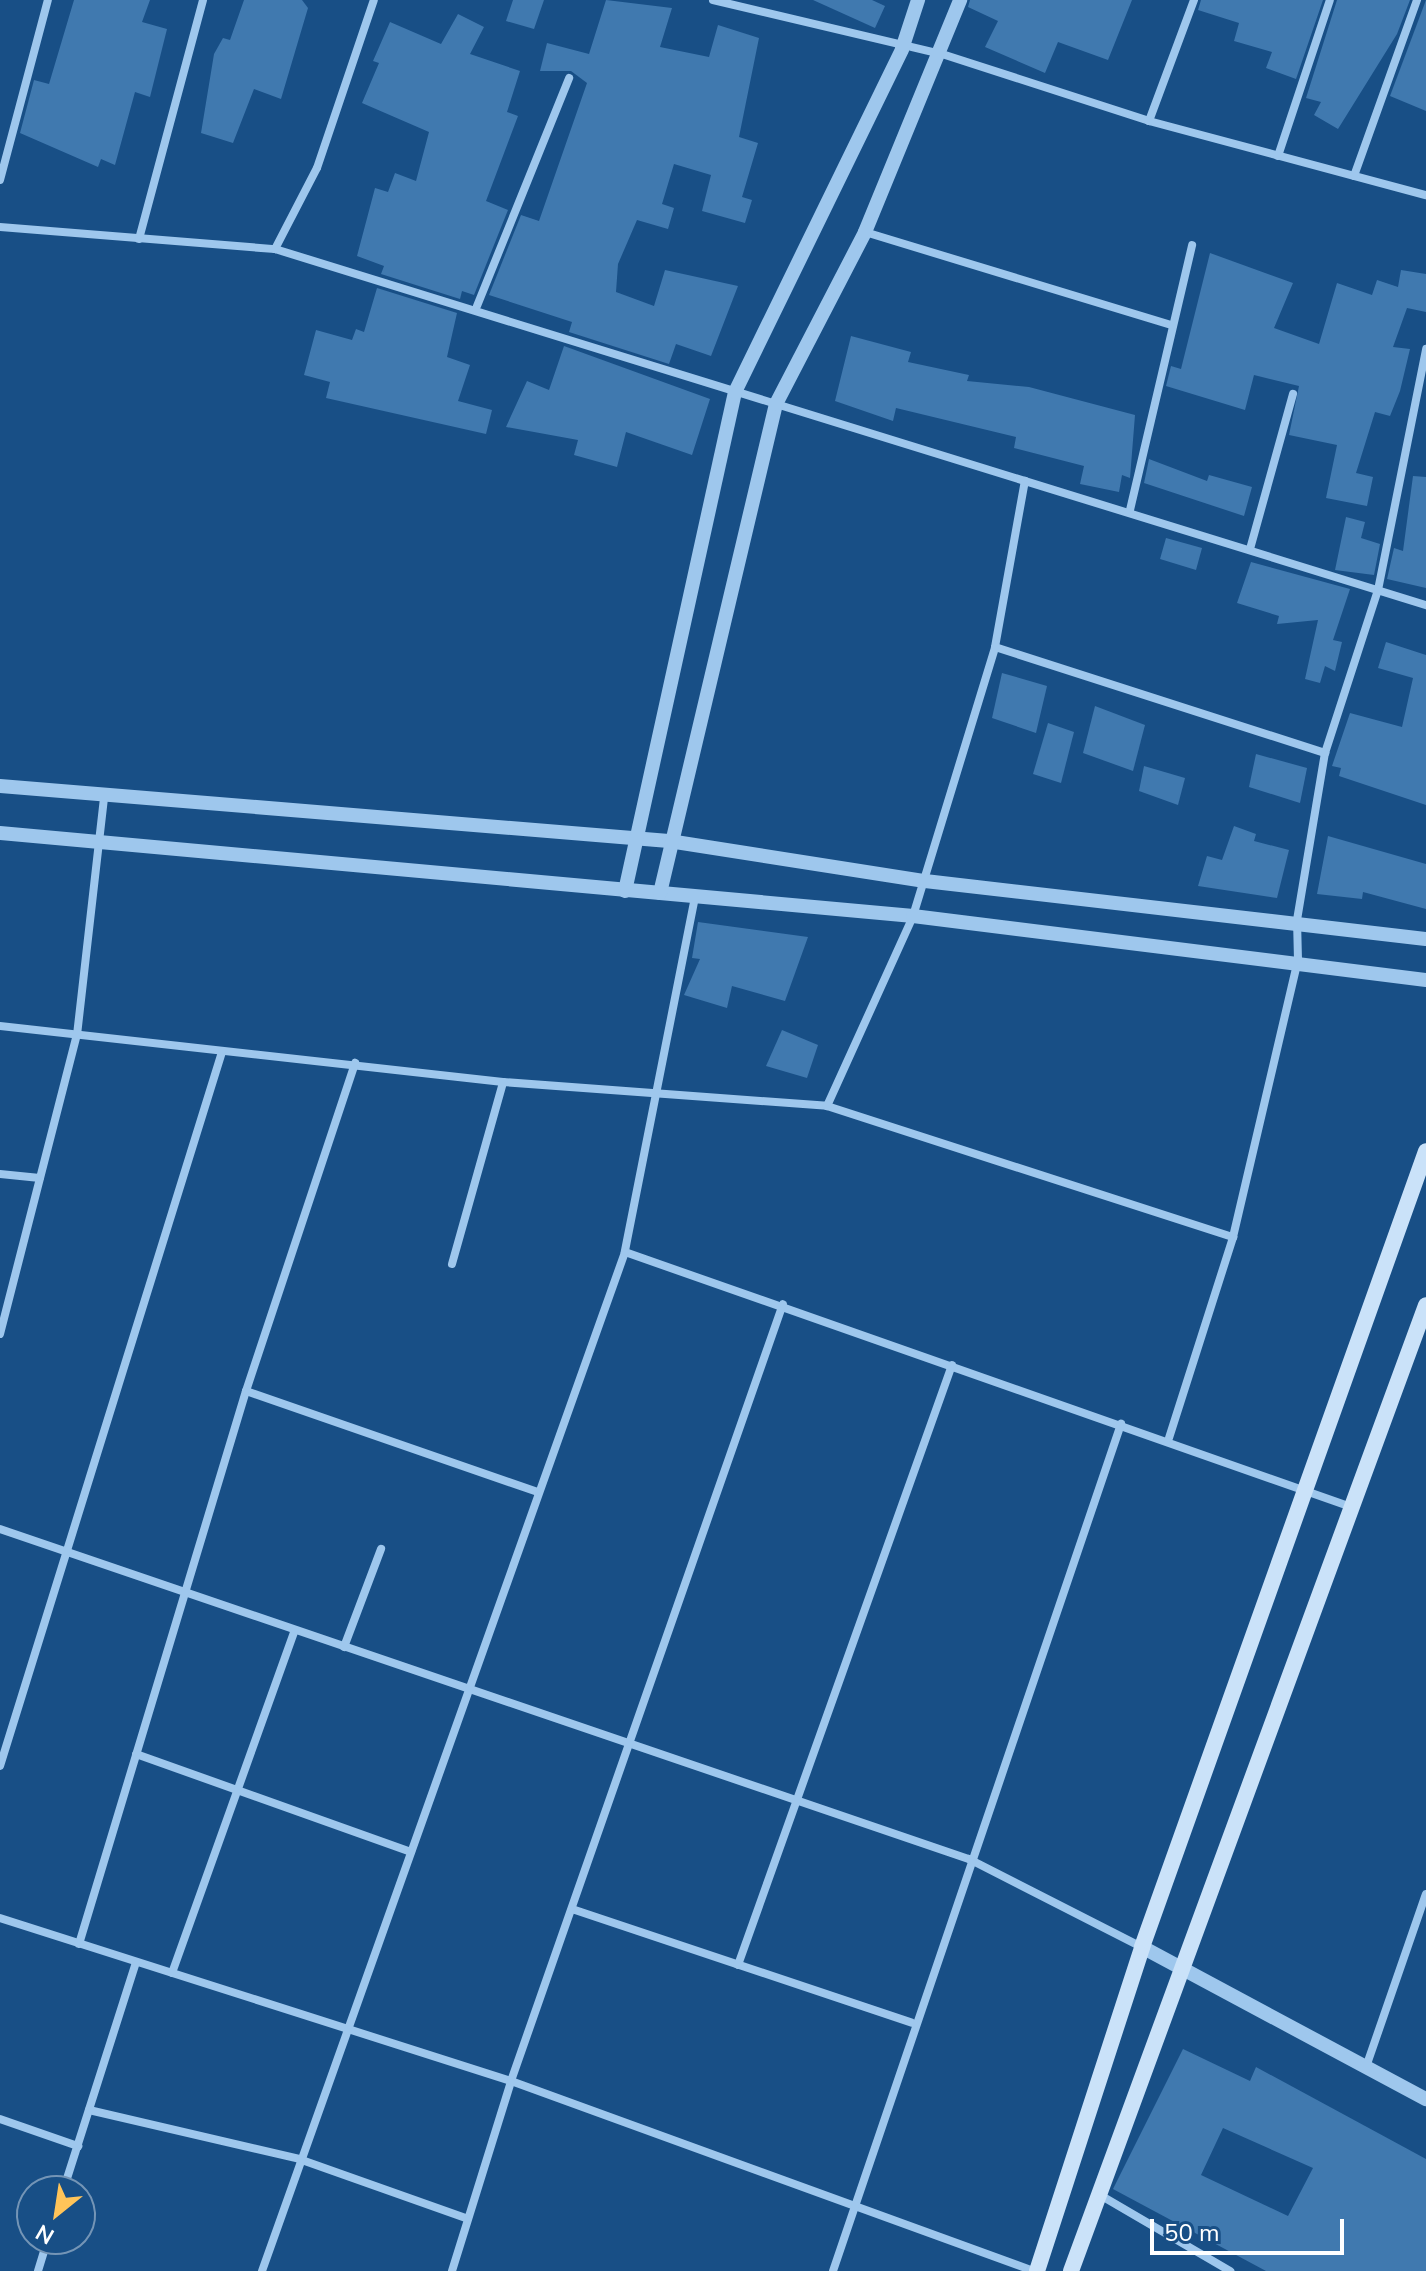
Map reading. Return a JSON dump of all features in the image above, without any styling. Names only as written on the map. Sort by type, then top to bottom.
[{"type":"main road","points":[[1035,2271],[1142,1947],[1426,1151]]},
{"type":"main road","points":[[1071,2271],[1186,1970],[1356,1508],[1426,1305]]},
{"type":"street","points":[[0,180],[48,0]]},
{"type":"street","points":[[139,239],[203,0]]},
{"type":"street","points":[[275,249],[317,168],[374,0]]},
{"type":"street","points":[[713,0],[902,49],[942,54],[1149,121],[1426,195]]},
{"type":"street","points":[[625,891],[632,840],[735,392],[902,49],[918,0]]},
{"type":"street","points":[[660,893],[669,841],[776,404],[865,232],[942,54],[960,0]]},
{"type":"street","points":[[1149,121],[1194,0]]},
{"type":"street","points":[[1278,156],[1330,0]]},
{"type":"street","points":[[1354,176],[1417,0]]},
{"type":"street","points":[[477,306],[569,78]]},
{"type":"street","points":[[0,227],[275,249],[477,306],[735,392],[1130,510],[1426,605]]},
{"type":"street","points":[[865,232],[1171,325]]},
{"type":"street","points":[[1130,510],[1192,245]]},
{"type":"street","points":[[1169,1438],[1233,1237],[1298,960],[1297,920],[1325,753],[1378,590],[1426,349]]},
{"type":"street","points":[[1250,549],[1293,394]]},
{"type":"street","points":[[827,1106],[913,916],[925,881],[995,647],[1025,481]]},
{"type":"street","points":[[995,647],[1325,753]]},
{"type":"street","points":[[0,786],[104,797],[669,841],[925,881],[1297,920],[1426,939]]},
{"type":"street","points":[[0,1334],[77,1035],[104,797]]},
{"type":"street","points":[[0,833],[913,916],[1298,960],[1426,980]]},
{"type":"street","points":[[262,2271],[344,2027],[411,1852],[464,1688],[625,1252],[695,897]]},
{"type":"street","points":[[0,1026],[222,1052],[355,1063],[503,1082],[656,1096],[827,1106],[1233,1237]]},
{"type":"street","points":[[0,1766],[71,1553],[222,1052]]},
{"type":"street","points":[[79,1944],[246,1391],[355,1063]]},
{"type":"street","points":[[452,1264],[503,1082]]},
{"type":"street","points":[[0,1174],[40,1178]]},
{"type":"street","points":[[625,1252],[1169,1438],[1356,1508]]},
{"type":"street","points":[[455,2270],[511,2081],[634,1743],[783,1304]]},
{"type":"street","points":[[738,1965],[952,1365]]},
{"type":"street","points":[[246,1391],[537,1492]]},
{"type":"street","points":[[833,2271],[912,2023],[1121,1424]]},
{"type":"street","points":[[0,1529],[185,1588],[344,1647],[969,1859],[1186,1970],[1426,2099]]},
{"type":"street","points":[[344,1647],[381,1549]]},
{"type":"street","points":[[172,1973],[239,1794],[295,1630]]},
{"type":"street","points":[[136,1754],[239,1794],[411,1852]]},
{"type":"street","points":[[1366,2067],[1426,1894]]},
{"type":"street","points":[[575,1910],[912,2023]]},
{"type":"street","points":[[0,1918],[511,2081],[854,2202],[1035,2271]]},
{"type":"street","points":[[68,2175],[136,1962]]},
{"type":"street","points":[[89,2110],[299,2159],[468,2219]]},
{"type":"street","points":[[0,2119],[78,2146]]},
{"type":"street","points":[[1099,2194],[1230,2271]]},
{"type":"building","points":[[74,0],[150,0],[142,22],[167,29],[150,97],[135,92],[115,165],[101,159],[98,167],[20,133],[34,80],[49,84]]},
{"type":"building","points":[[244,0],[302,0],[308,8],[281,99],[254,89],[233,143],[201,133],[214,54],[223,38],[230,40]]},
{"type":"building","points":[[513,0],[544,0],[534,29],[506,21]]},
{"type":"building","points":[[606,0],[672,8],[660,47],[709,57],[718,25],[759,38],[739,137],[758,143],[742,197],[752,200],[745,223],[702,211],[711,175],[674,164],[662,204],[674,208],[668,229],[637,220],[618,264],[616,292],[654,306],[665,270],[738,286],[711,356],[676,344],[669,364],[569,332],[572,322],[489,295],[521,215],[539,221],[587,83],[571,71],[540,71],[547,43],[589,54]]},
{"type":"building","points":[[813,0],[872,0],[885,6],[875,28]]},
{"type":"building","points":[[970,0],[1132,0],[1108,60],[1058,42],[1045,73],[985,47],[998,21],[968,7]]},
{"type":"building","points":[[1201,0],[1323,0],[1296,79],[1266,68],[1272,52],[1234,41],[1239,23],[1198,10]]},
{"type":"building","points":[[1337,0],[1410,0],[1397,34],[1338,129],[1314,115],[1321,102],[1306,98]]},
{"type":"building","points":[[1426,0],[1426,111],[1390,96]]},
{"type":"building","points":[[458,14],[484,27],[470,54],[520,71],[507,112],[518,116],[486,201],[508,210],[474,295],[462,291],[460,299],[381,274],[384,266],[357,256],[375,188],[388,192],[395,173],[416,181],[429,132],[362,103],[379,63],[373,61],[390,22],[441,44]]},
{"type":"building","points":[[1210,253],[1293,283],[1274,328],[1319,344],[1337,283],[1372,295],[1377,280],[1398,287],[1401,270],[1426,274],[1426,312],[1407,308],[1393,347],[1410,349],[1400,391],[1390,416],[1375,412],[1356,473],[1373,477],[1367,506],[1326,498],[1337,445],[1289,435],[1299,386],[1254,375],[1245,410],[1166,386],[1171,366],[1181,369]]},
{"type":"building","points":[[377,288],[457,313],[447,357],[470,365],[458,401],[492,410],[486,434],[326,398],[330,382],[304,375],[316,330],[352,340],[356,329],[364,332]]},
{"type":"building","points":[[851,336],[911,352],[908,362],[969,375],[967,381],[1029,387],[1135,415],[1130,478],[1122,475],[1119,492],[1080,484],[1084,466],[1014,448],[1016,437],[896,408],[893,421],[835,401]]},
{"type":"building","points":[[564,346],[710,399],[692,455],[626,432],[617,467],[574,455],[578,440],[506,427],[527,381],[549,390]]},
{"type":"building","points":[[1149,459],[1207,481],[1209,475],[1252,487],[1244,516],[1144,483]]},
{"type":"building","points":[[1413,476],[1426,477],[1426,588],[1387,579],[1394,548],[1403,551]]},
{"type":"building","points":[[1346,517],[1365,522],[1361,538],[1380,544],[1374,575],[1335,570]]},
{"type":"building","points":[[1166,538],[1202,548],[1196,570],[1160,559]]},
{"type":"building","points":[[1251,562],[1350,589],[1333,640],[1342,642],[1335,671],[1325,666],[1320,683],[1305,679],[1318,620],[1277,624],[1279,616],[1237,603]]},
{"type":"building","points":[[1386,642],[1426,655],[1426,805],[1339,776],[1341,768],[1332,766],[1350,713],[1402,727],[1413,678],[1378,668]]},
{"type":"building","points":[[1002,673],[1047,686],[1036,733],[992,718]]},
{"type":"building","points":[[1095,706],[1145,725],[1133,771],[1083,753]]},
{"type":"building","points":[[1048,723],[1074,732],[1061,783],[1033,774]]},
{"type":"building","points":[[1256,754],[1307,768],[1300,803],[1249,787]]},
{"type":"building","points":[[1144,766],[1185,778],[1178,805],[1139,791]]},
{"type":"building","points":[[1234,826],[1256,834],[1254,841],[1289,850],[1277,898],[1198,886],[1207,856],[1222,860]]},
{"type":"building","points":[[1328,836],[1426,864],[1426,909],[1363,892],[1362,899],[1317,894]]},
{"type":"building","points":[[698,922],[808,937],[785,1001],[732,986],[727,1008],[684,995],[700,959],[692,958]]},
{"type":"building","points":[[782,1030],[818,1045],[807,1078],[766,1066]]},
{"type":"building","points":[[1183,2049],[1250,2081],[1256,2067],[1426,2159],[1426,2271],[1266,2271],[1113,2189]],"holes":[[[1223,2128],[1313,2168],[1288,2216],[1201,2175]]]}]
